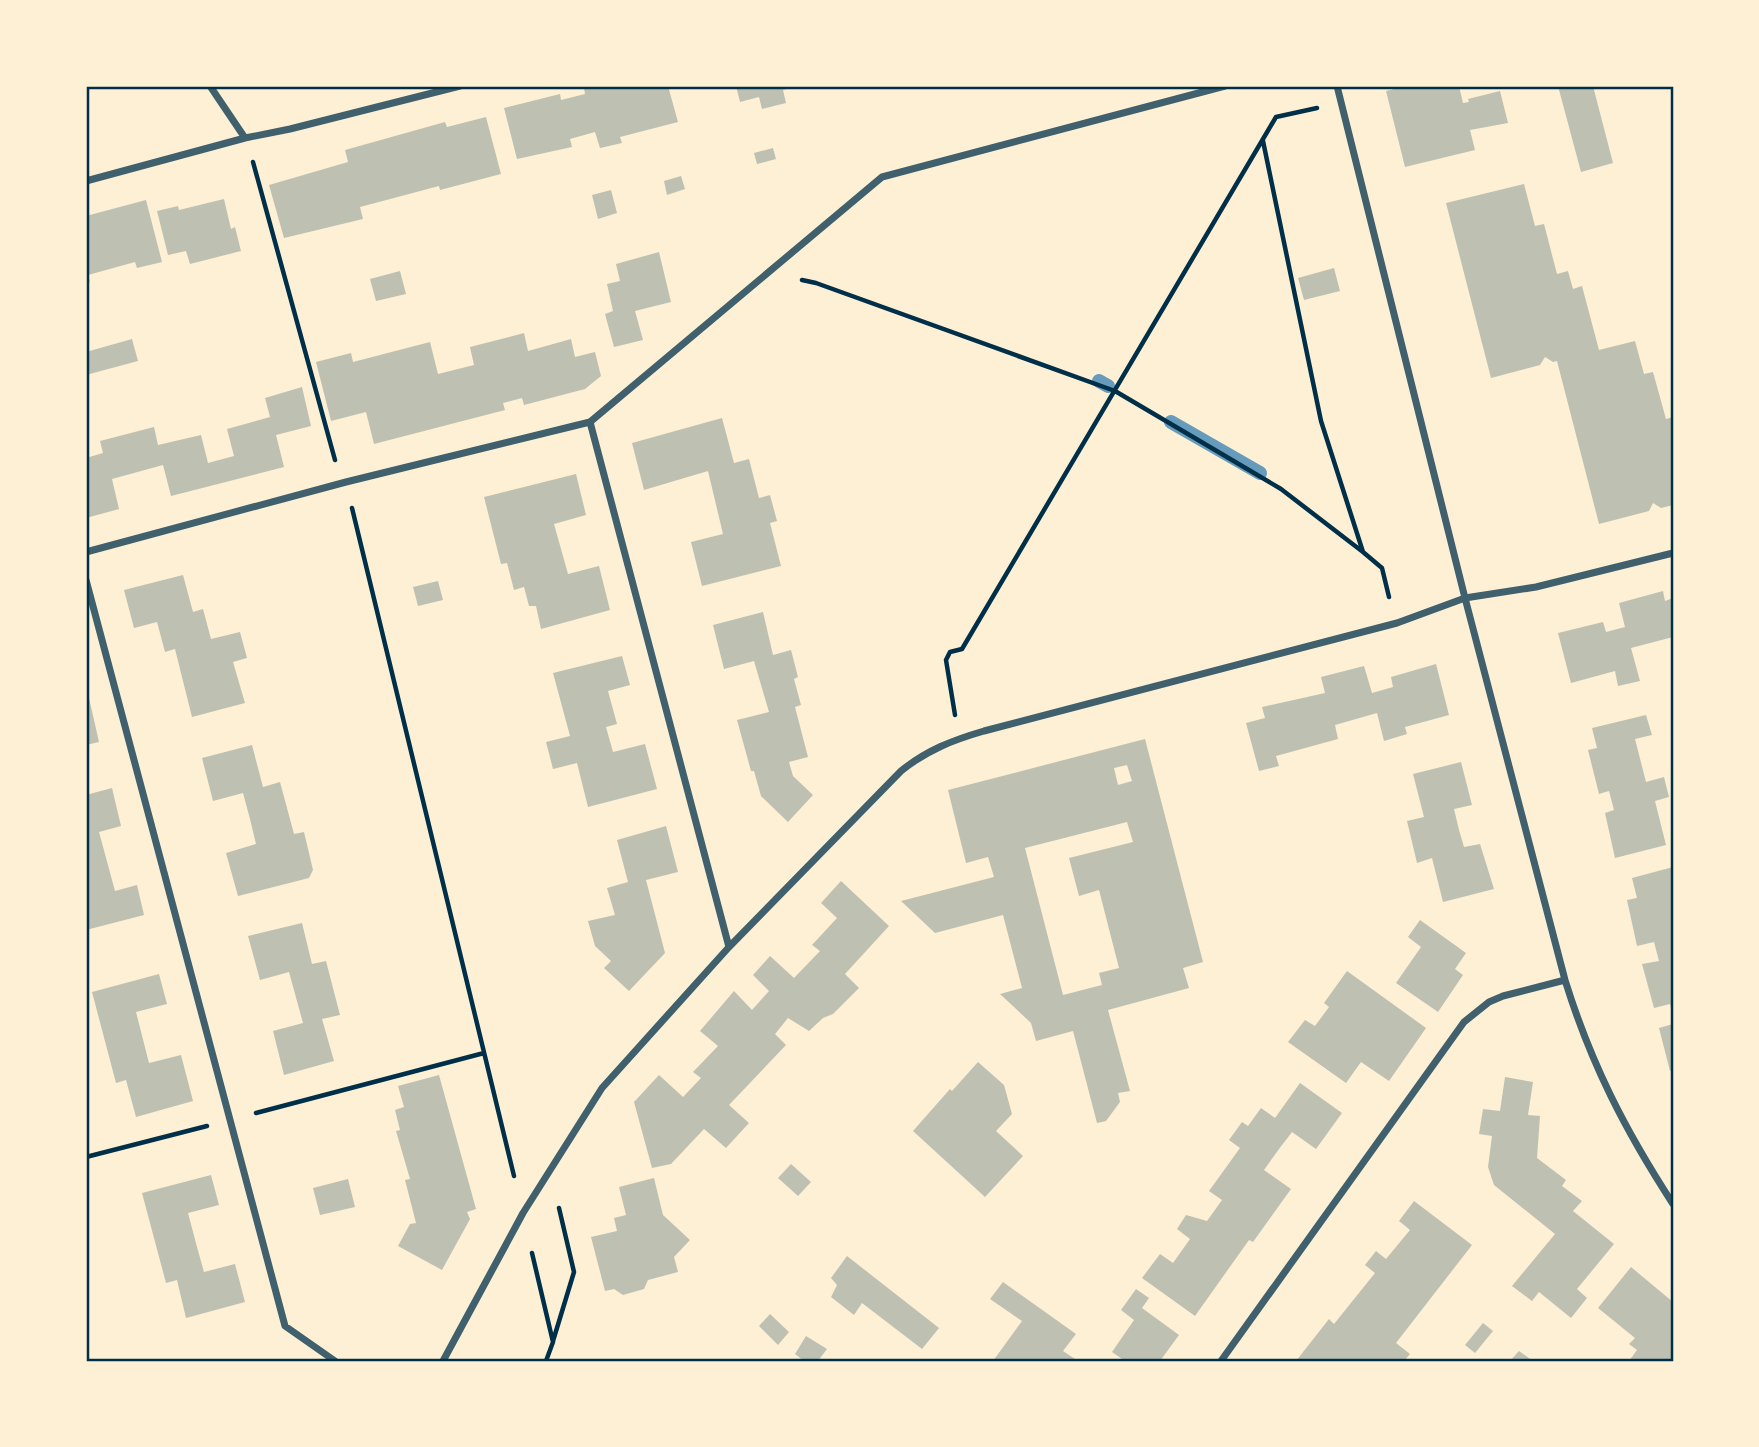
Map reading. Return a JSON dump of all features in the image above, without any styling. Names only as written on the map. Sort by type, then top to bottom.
[{"type":"street","points":[[210,86],[245,138]]},
{"type":"street","points":[[86,181],[245,138],[460,86]]},
{"type":"street","points":[[86,552],[346,482],[590,422],[882,177],[1225,86]]},
{"type":"street","points":[[1337,86],[1465,598],[1565,980],[1581,1032],[1605,1087],[1642,1156],[1673,1203]]},
{"type":"street","points":[[590,422],[729,947]]},
{"type":"street","points":[[443,1361],[523,1213],[602,1088],[729,947],[901,771],[936,747],[984,731],[1397,623],[1465,598],[1536,587],[1673,553]]},
{"type":"street","points":[[86,580],[285,1326],[335,1361]]},
{"type":"street","points":[[1221,1361],[1464,1022],[1489,1002],[1503,996],[1565,980]]},
{"type":"path","points":[[956,723],[946,660],[950,652],[962,649],[1276,117],[1341,103]]},
{"type":"path","points":[[245,138],[333,455],[346,482],[553,1342]]},
{"type":"path","points":[[1263,141],[1321,421],[1363,552]]},
{"type":"path","points":[[767,273],[816,283],[1115,391],[1281,489],[1382,568],[1390,599]]},
{"type":"path","points":[[86,1157],[484,1053]]},
{"type":"path","points":[[546,1361],[574,1272],[550,1168]]},
{"type":"building","points":[[668,86],[678,122],[620,137],[622,143],[600,148],[595,132],[570,139],[572,147],[517,159],[504,108],[560,94],[561,100],[585,94],[584,88]]},
{"type":"building","points":[[736,86],[796,87],[783,90],[786,103],[762,109],[759,97],[740,102]]},
{"type":"building","points":[[1406,86],[1459,86],[1463,103],[1469,102],[1468,99],[1500,91],[1508,123],[1470,130],[1475,150],[1405,167],[1386,91]]},
{"type":"building","points":[[1558,86],[1593,86],[1613,163],[1581,172]]},
{"type":"building","points":[[486,117],[501,174],[440,190],[439,186],[360,207],[363,219],[284,238],[269,185],[348,162],[345,150],[445,122],[447,127]]},
{"type":"building","points":[[773,148],[776,159],[757,164],[754,153]]},
{"type":"building","points":[[681,176],[685,189],[667,195],[664,181]]},
{"type":"building","points":[[1524,184],[1535,226],[1544,224],[1557,274],[1568,271],[1573,289],[1582,286],[1599,350],[1635,341],[1644,374],[1653,372],[1666,419],[1673,417],[1673,505],[1661,508],[1653,503],[1649,511],[1599,524],[1557,361],[1553,362],[1545,357],[1540,365],[1491,378],[1446,203]]},
{"type":"building","points":[[611,190],[617,213],[598,219],[592,195]]},
{"type":"building","points":[[224,199],[231,229],[235,227],[241,251],[190,264],[186,251],[168,255],[157,211],[178,206],[179,210]]},
{"type":"building","points":[[146,200],[162,262],[137,268],[135,262],[88,275],[90,282],[86,283],[86,216]]},
{"type":"building","points":[[659,252],[671,302],[635,311],[643,340],[614,347],[605,314],[613,311],[607,284],[620,281],[616,264]]},
{"type":"building","points":[[1334,268],[1340,291],[1304,300],[1298,278]]},
{"type":"building","points":[[400,271],[406,294],[376,301],[370,279]]},
{"type":"building","points":[[524,333],[528,351],[571,339],[575,357],[595,352],[601,376],[585,389],[524,405],[522,398],[503,403],[505,410],[374,444],[366,412],[331,421],[316,362],[351,353],[353,362],[430,342],[438,374],[474,365],[470,347]]},
{"type":"building","points":[[132,339],[138,361],[86,375],[86,352]]},
{"type":"building","points":[[302,387],[311,426],[276,435],[284,467],[171,496],[163,465],[112,479],[119,509],[86,518],[86,458],[103,453],[100,441],[154,427],[158,445],[201,435],[208,463],[234,456],[227,429],[270,417],[265,398]]},
{"type":"building","points":[[722,418],[734,463],[749,459],[759,498],[770,495],[777,521],[770,523],[781,566],[702,586],[691,542],[723,534],[708,471],[644,490],[632,443]]},
{"type":"building","points":[[576,474],[586,515],[554,524],[568,574],[599,566],[610,610],[541,629],[536,606],[529,606],[524,587],[514,590],[507,563],[501,564],[484,497]]},
{"type":"building","points":[[183,575],[193,612],[203,609],[211,639],[240,632],[247,658],[233,662],[245,703],[192,717],[175,649],[165,652],[157,622],[134,628],[124,590]]},
{"type":"building","points":[[438,581],[443,600],[418,606],[413,587]]},
{"type":"building","points":[[1663,591],[1665,601],[1673,598],[1673,637],[1631,648],[1640,681],[1618,686],[1615,671],[1571,683],[1558,633],[1603,622],[1606,632],[1625,627],[1619,603]]},
{"type":"building","points":[[763,612],[773,655],[791,650],[798,677],[794,679],[801,705],[795,707],[808,757],[789,762],[793,776],[813,795],[788,822],[761,796],[737,720],[769,712],[754,661],[724,669],[713,625]]},
{"type":"building","points":[[622,656],[630,685],[608,691],[617,724],[606,727],[613,752],[645,744],[657,789],[588,807],[577,763],[553,769],[546,742],[570,736],[553,673]]},
{"type":"building","points":[[1436,664],[1449,715],[1405,727],[1407,734],[1384,741],[1377,713],[1335,725],[1338,739],[1276,756],[1279,766],[1259,771],[1246,723],[1265,718],[1262,707],[1325,693],[1321,677],[1364,666],[1372,693],[1393,687],[1391,677]]},
{"type":"building","points":[[86,698],[89,698],[99,742],[86,745]]},
{"type":"building","points":[[1646,715],[1652,735],[1635,739],[1646,782],[1664,777],[1669,797],[1655,801],[1666,845],[1615,858],[1605,813],[1614,810],[1609,791],[1599,794],[1588,750],[1597,748],[1592,728]]},
{"type":"building","points":[[1145,739],[1203,962],[1183,968],[1189,988],[1108,1010],[1130,1091],[1118,1093],[1120,1102],[1106,1121],[1097,1123],[1073,1031],[1036,1041],[1031,1023],[1000,994],[1022,988],[1003,915],[935,933],[901,901],[994,877],[988,857],[966,863],[948,790]],"holes":[[[1127,765],[1132,781],[1118,785],[1114,768]],[[1127,822],[1133,842],[1069,858],[1079,896],[1099,890],[1119,968],[1099,973],[1102,985],[1063,995],[1025,848]]]},
{"type":"building","points":[[252,745],[263,787],[280,782],[294,834],[304,832],[313,870],[309,878],[238,896],[226,853],[256,844],[250,819],[243,793],[213,801],[202,758]]},
{"type":"building","points":[[1461,762],[1472,805],[1454,809],[1459,830],[1464,847],[1480,844],[1494,889],[1443,902],[1432,858],[1417,863],[1407,821],[1424,817],[1413,774]]},
{"type":"building","points":[[112,788],[121,826],[99,832],[115,891],[137,885],[144,915],[86,930],[86,795]]},
{"type":"building","points":[[666,826],[678,872],[646,880],[665,953],[629,991],[604,968],[611,961],[595,946],[588,921],[615,915],[607,888],[628,882],[617,840]]},
{"type":"building","points":[[1673,867],[1672,1012],[1670,1004],[1654,1008],[1642,964],[1659,961],[1654,942],[1637,946],[1627,900],[1637,898],[1632,878]]},
{"type":"building","points":[[841,881],[889,926],[845,974],[859,988],[833,1014],[823,1018],[809,1031],[788,1018],[775,1034],[786,1045],[729,1105],[749,1123],[726,1148],[704,1129],[671,1164],[652,1168],[634,1102],[659,1075],[683,1097],[701,1078],[693,1072],[718,1046],[700,1031],[734,991],[752,1010],[769,991],[753,975],[770,956],[794,978],[820,951],[812,945],[837,918],[821,903]]},
{"type":"building","points":[[1420,920],[1466,953],[1455,969],[1463,975],[1438,1012],[1396,983],[1421,947],[1408,937]]},
{"type":"building","points":[[302,923],[312,964],[326,961],[340,1015],[322,1019],[334,1061],[284,1075],[273,1031],[303,1023],[289,972],[260,980],[248,936]]},
{"type":"building","points":[[1347,971],[1426,1028],[1389,1081],[1361,1062],[1346,1083],[1288,1042],[1305,1020],[1315,1026],[1329,1007],[1324,1003]]},
{"type":"building","points":[[159,974],[167,1004],[136,1012],[149,1063],[181,1055],[193,1101],[136,1117],[126,1080],[116,1083],[92,992]]},
{"type":"building","points":[[1673,1024],[1673,1070],[1670,1071],[1659,1028]]},
{"type":"building","points":[[978,1062],[1004,1085],[1012,1114],[996,1131],[1023,1156],[985,1197],[913,1131]]},
{"type":"building","points":[[439,1075],[476,1209],[467,1212],[470,1219],[442,1270],[398,1246],[410,1224],[416,1223],[405,1180],[410,1179],[396,1131],[400,1130],[395,1110],[404,1107],[398,1086]]},
{"type":"building","points":[[1505,1077],[1533,1082],[1528,1115],[1540,1116],[1537,1158],[1566,1180],[1562,1186],[1582,1201],[1573,1211],[1614,1244],[1577,1289],[1587,1298],[1571,1318],[1539,1292],[1532,1301],[1512,1286],[1555,1234],[1494,1185],[1488,1167],[1492,1136],[1479,1134],[1483,1109],[1500,1111]]},
{"type":"building","points":[[1300,1083],[1342,1113],[1316,1149],[1292,1132],[1279,1149],[1264,1170],[1291,1189],[1253,1242],[1249,1240],[1195,1316],[1142,1278],[1160,1254],[1173,1263],[1190,1239],[1177,1229],[1186,1215],[1207,1221],[1222,1200],[1209,1191],[1240,1148],[1229,1140],[1242,1122],[1248,1126],[1261,1108],[1275,1118]]},
{"type":"building","points":[[791,1164],[811,1182],[798,1196],[778,1178]]},
{"type":"building","points":[[211,1175],[219,1205],[188,1213],[197,1247],[204,1272],[235,1264],[245,1302],[186,1318],[177,1280],[166,1283],[142,1193]]},
{"type":"building","points":[[654,1178],[663,1215],[690,1240],[674,1257],[678,1272],[648,1280],[644,1289],[623,1295],[614,1289],[605,1291],[591,1237],[617,1231],[614,1218],[626,1215],[619,1187]]},
{"type":"building","points":[[348,1179],[355,1207],[320,1215],[313,1188]]},
{"type":"building","points":[[1414,1201],[1472,1245],[1396,1343],[1410,1354],[1404,1361],[1296,1361],[1329,1319],[1334,1324],[1375,1273],[1365,1265],[1376,1251],[1386,1259],[1410,1230],[1399,1221]]},
{"type":"building","points":[[847,1256],[939,1328],[922,1349],[862,1303],[854,1315],[831,1297],[837,1285],[831,1278]]},
{"type":"building","points":[[1631,1267],[1673,1302],[1673,1361],[1629,1361],[1637,1350],[1629,1344],[1635,1338],[1598,1308]]},
{"type":"building","points":[[1003,1282],[1076,1334],[1063,1351],[1078,1361],[993,1361],[1022,1321],[990,1299]]},
{"type":"building","points":[[1136,1289],[1149,1298],[1142,1308],[1179,1335],[1160,1361],[1125,1361],[1112,1352],[1134,1320],[1121,1310]]},
{"type":"building","points":[[770,1314],[789,1332],[778,1345],[759,1326]]},
{"type":"building","points":[[1483,1323],[1493,1331],[1475,1353],[1465,1345]]},
{"type":"building","points":[[806,1336],[827,1349],[818,1361],[804,1361],[795,1354]]},
{"type":"building","points":[[1519,1351],[1533,1361],[1510,1361]]},
{"type":"waterway","points":[[1099,381],[1108,386]]},
{"type":"waterway","points":[[1171,422],[1260,473]]}]
